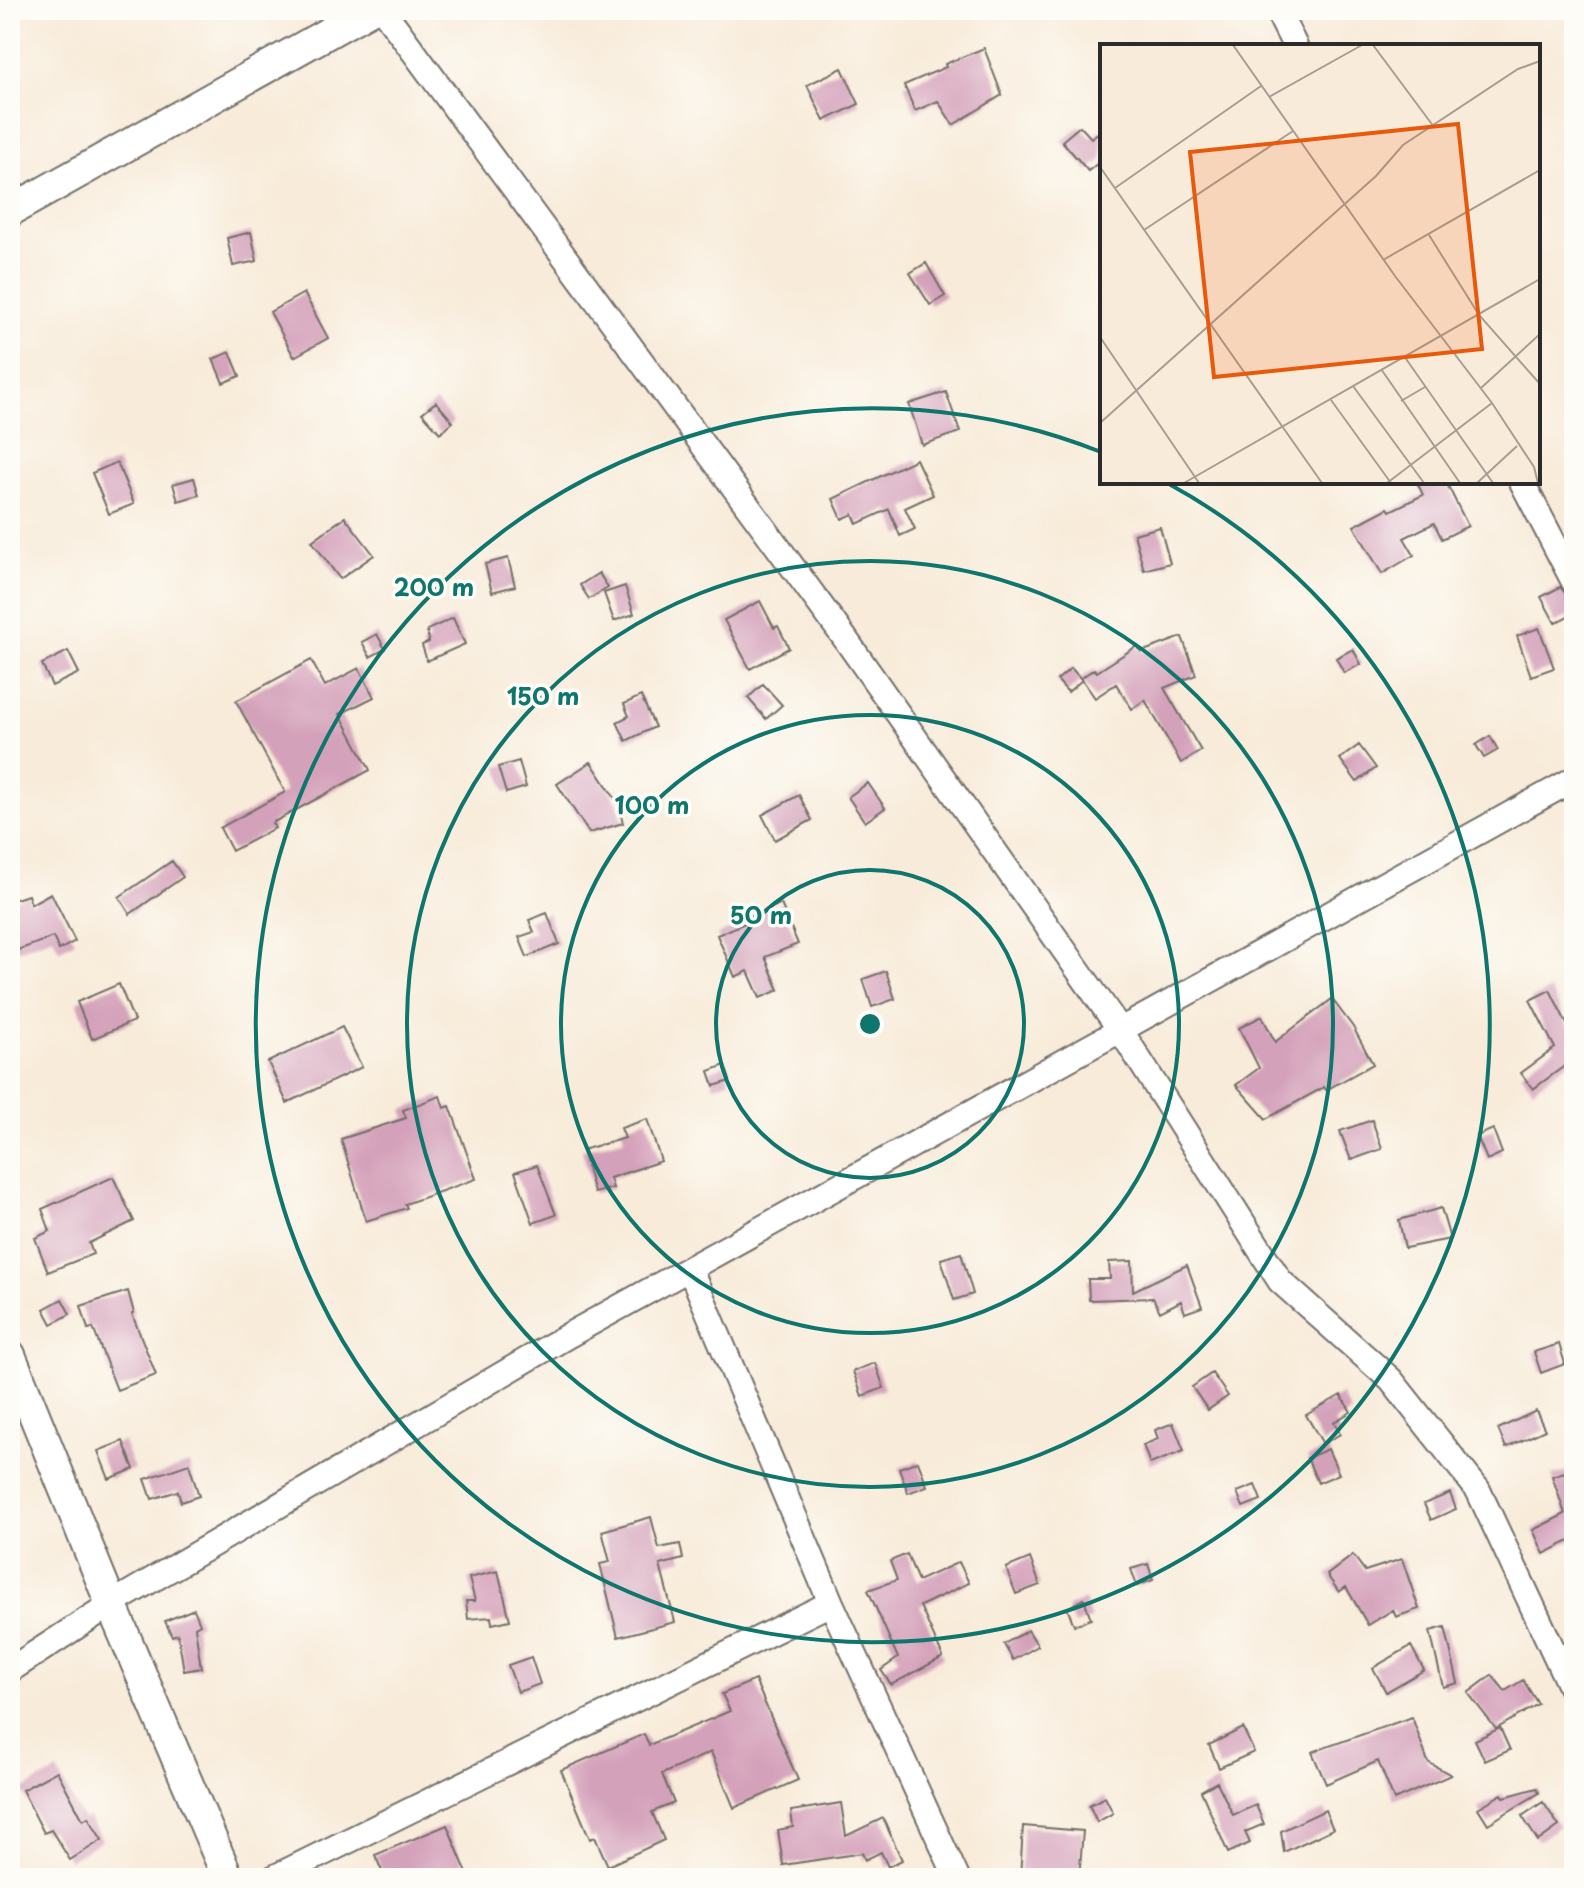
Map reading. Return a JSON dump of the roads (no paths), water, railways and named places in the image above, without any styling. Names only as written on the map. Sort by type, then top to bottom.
[{"type":"street","points":[[10,211],[369,10]]},
{"type":"street","points":[[383,10],[844,637],[1121,1031],[1280,1281],[1391,1380],[1478,1490],[1574,1695]]},
{"type":"street","points":[[1277,10],[1294,44]]},
{"type":"street","points":[[1523,484],[1574,582]]},
{"type":"street","points":[[10,1670],[111,1604],[569,1335],[1574,779]]},
{"type":"street","points":[[690,1269],[831,1603],[957,1878]]},
{"type":"street","points":[[10,1355],[111,1604],[228,1878]]},
{"type":"street","points":[[273,1878],[831,1603]]}]
